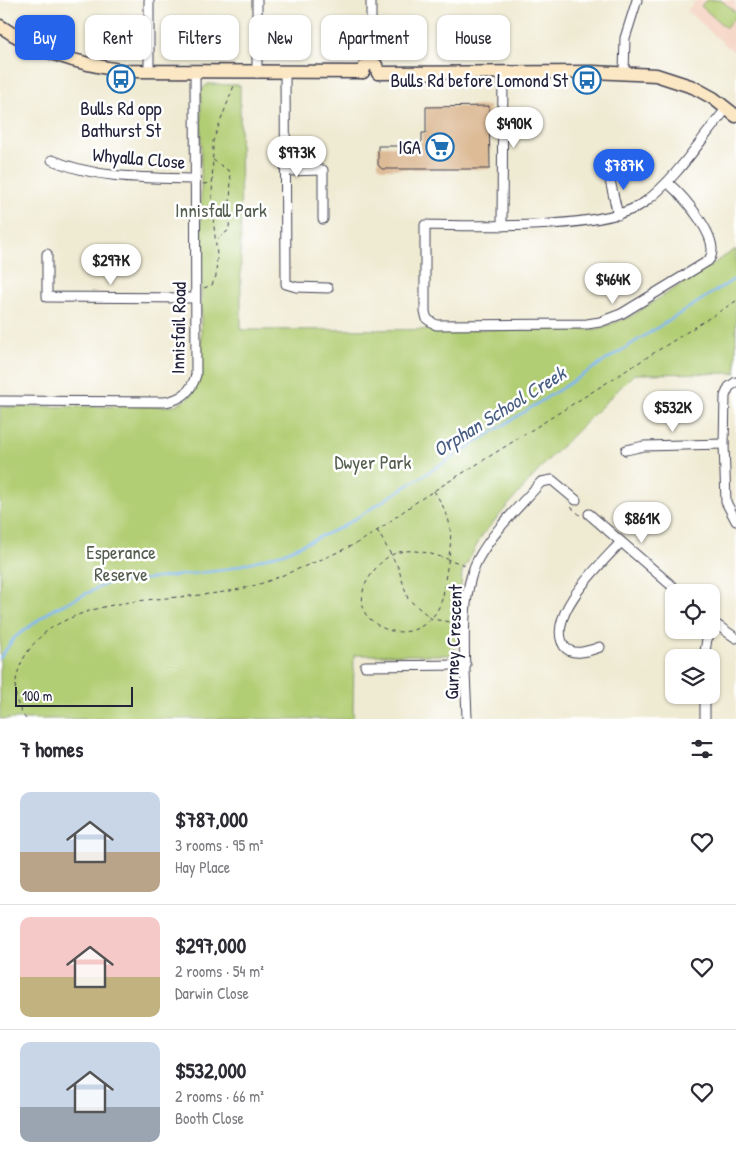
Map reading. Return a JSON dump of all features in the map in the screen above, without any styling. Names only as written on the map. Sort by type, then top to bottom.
[{"type":"street","points":[[149,0],[149,72]]},
{"type":"street","points":[[257,0],[257,73]]},
{"type":"street","points":[[371,0],[371,69]]},
{"type":"street","points":[[624,72],[625,38],[637,0]]},
{"type":"street","points":[[0,26],[26,42],[69,59],[106,68],[149,72],[195,73],[371,69],[624,72],[671,78],[692,87],[731,112],[667,182],[644,203],[618,215],[603,219],[502,226],[425,226],[425,312],[428,321],[436,325],[587,324],[614,318],[629,310],[708,261],[713,251],[712,240],[692,211],[667,182]]},
{"type":"street","points":[[285,72],[286,284],[296,287],[328,288]]},
{"type":"street","points":[[502,226],[503,72]]},
{"type":"street","name":"Innisfail Road","points":[[0,401],[165,402],[176,400],[190,389],[196,375],[195,73]]},
{"type":"street","name":"Whyalla Close","points":[[52,160],[69,167],[114,176],[195,179]]},
{"type":"street","points":[[286,171],[323,170],[324,219]]},
{"type":"street","points":[[608,172],[618,215]]},
{"type":"street","points":[[47,254],[46,297],[196,294]]},
{"type":"street","points":[[736,382],[729,387],[725,396],[724,444],[726,502],[736,521]]},
{"type":"street","points":[[626,450],[644,446],[724,444]]},
{"type":"street","name":"Gurney Crescent","points":[[467,719],[467,597],[474,568],[494,536],[542,482],[552,480],[576,500]]},
{"type":"street","points":[[590,514],[670,584]]},
{"type":"street","points":[[600,647],[582,652],[571,652],[565,648],[562,641],[564,615],[570,601],[621,542]]},
{"type":"street","points":[[720,627],[736,638]]},
{"type":"street","points":[[365,666],[466,664]]},
{"type":"street","points":[[705,704],[705,719]]},
{"type":"path","points":[[196,294],[212,285],[217,270],[212,208],[213,141],[235,83]]},
{"type":"path","points":[[212,160],[229,171],[231,179],[229,230],[228,233],[216,241]]},
{"type":"path","points":[[26,719],[22,715],[14,689],[15,675],[22,658],[34,641],[56,624],[107,605],[200,594],[273,579],[358,542],[434,491],[736,301]]},
{"type":"path","points":[[434,491],[448,518],[450,550],[447,559],[442,600],[429,624],[410,632],[393,631],[377,624],[366,615],[362,602],[364,587],[376,566],[398,551],[418,550],[447,559],[474,568]]},
{"type":"path","points":[[377,530],[398,567],[408,599],[432,618],[466,623]]},
{"type":"shaded area","points":[[696,0],[736,0],[736,54],[687,11]]},
{"type":"green space","points":[[706,0],[721,0],[736,13],[736,16],[726,28],[701,6]]},
{"type":"green space","points":[[208,84],[240,85],[241,330],[598,329],[630,317],[736,249],[736,373],[634,374],[546,462],[483,534],[462,572],[456,647],[451,655],[354,655],[353,719],[0,719],[0,407],[171,406],[187,399],[194,391],[201,374],[201,90]]},
{"type":"building","points":[[489,106],[490,169],[382,169],[378,165],[378,146],[417,146],[422,141],[422,133],[426,133],[426,107]]},
{"type":"waterway","name":"Orphan School Creek","points":[[0,658],[14,638],[52,610],[106,584],[224,570],[283,553],[342,527],[736,278]]},
{"type":"place","name":"Bulls Rd opp Bathurst St","points":[[121,79]]},
{"type":"place","name":"Bulls Rd before Lomond St","points":[[587,80]]},
{"type":"place","name":"IGA","points":[[440,147]]},
{"type":"park label","name":"Innisfall Park","points":[[221,210]]},
{"type":"park label","name":"Dwyer Park","points":[[373,462]]},
{"type":"park label","name":"Esperance Reserve","points":[[121,563]]}]
